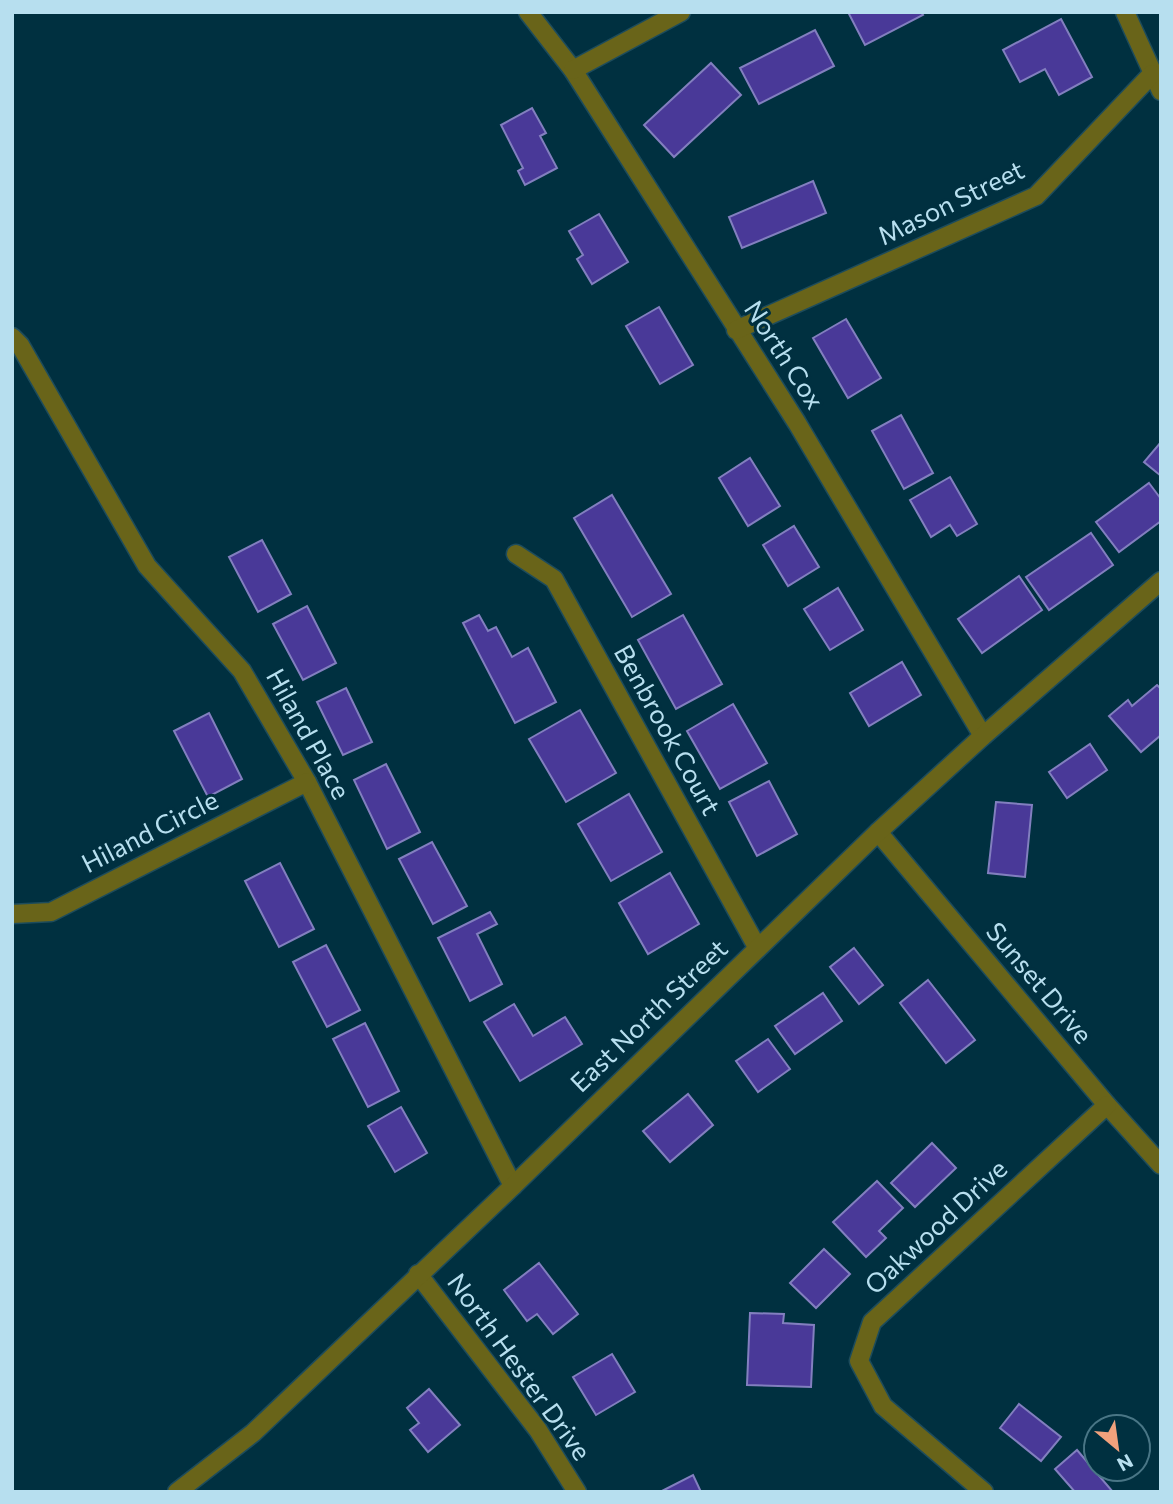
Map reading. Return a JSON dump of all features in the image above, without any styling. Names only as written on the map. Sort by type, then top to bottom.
[{"type":"street","name":"North Cox","points":[[528,12],[573,69],[797,423],[983,736]]},
{"type":"street","points":[[573,69],[681,12]]},
{"type":"street","points":[[1125,12],[1161,91]]},
{"type":"street","name":"Mason Street","points":[[736,330],[1036,196],[1152,74]]},
{"type":"street","name":"Hiland Place","points":[[12,337],[20,345],[147,566],[242,671],[307,782],[513,1186]]},
{"type":"street","name":"Benbrook Court","points":[[516,554],[554,579],[757,947]]},
{"type":"street","name":"East North Street","points":[[177,1492],[253,1433],[513,1186],[878,832],[1161,580]]},
{"type":"street","name":"Hiland Circle","points":[[12,914],[51,912],[307,782]]},
{"type":"street","name":"Sunset Drive","points":[[878,832],[1107,1105],[1161,1165]]},
{"type":"street","name":"Oakwood Drive","points":[[984,1492],[883,1406],[859,1361],[872,1322],[1107,1105]]},
{"type":"street","name":"North Hester Drive","points":[[418,1274],[538,1430],[577,1492]]},
{"type":"building","points":[[848,12],[921,12],[923,15],[865,45]]},
{"type":"building","points":[[1061,19],[1092,77],[1059,95],[1045,69],[1020,82],[1003,50]]},
{"type":"building","points":[[815,30],[834,66],[759,104],[740,68]]},
{"type":"building","points":[[711,63],[741,95],[674,157],[644,125]]},
{"type":"building","points":[[532,108],[546,133],[540,136],[557,168],[525,185],[518,171],[523,168],[501,125]]},
{"type":"building","points":[[813,181],[826,213],[742,248],[729,217]]},
{"type":"building","points":[[599,214],[628,262],[592,284],[577,259],[583,255],[569,231]]},
{"type":"building","points":[[659,307],[693,365],[660,384],[626,326]]},
{"type":"building","points":[[846,319],[881,378],[848,398],[813,338]]},
{"type":"building","points":[[901,415],[933,473],[904,489],[872,431]]},
{"type":"building","points":[[1161,442],[1161,476],[1144,462]]},
{"type":"building","points":[[750,458],[780,506],[748,526],[719,478]]},
{"type":"building","points":[[950,477],[977,524],[957,536],[950,525],[931,537],[910,500]]},
{"type":"building","points":[[1149,483],[1161,499],[1161,521],[1119,552],[1096,522]]},
{"type":"building","points":[[612,495],[671,594],[632,617],[574,518]]},
{"type":"building","points":[[794,526],[819,567],[788,586],[763,545]]},
{"type":"building","points":[[1091,533],[1113,565],[1049,610],[1026,577]]},
{"type":"building","points":[[262,540],[291,594],[258,612],[229,557]]},
{"type":"building","points":[[1019,576],[1042,610],[982,653],[958,619]]},
{"type":"building","points":[[838,588],[863,630],[830,650],[804,609]]},
{"type":"building","points":[[307,606],[336,663],[303,680],[273,624]]},
{"type":"building","points":[[479,615],[488,631],[496,627],[512,657],[528,648],[556,702],[515,723],[463,623]]},
{"type":"building","points":[[683,615],[722,684],[676,709],[638,640]]},
{"type":"building","points":[[902,662],[921,695],[869,726],[850,693]]},
{"type":"building","points":[[1157,685],[1161,689],[1161,735],[1141,752],[1109,716],[1128,700],[1132,706]]},
{"type":"building","points":[[346,688],[372,742],[343,755],[317,702]]},
{"type":"building","points":[[733,704],[767,763],[720,789],[687,731]]},
{"type":"building","points":[[580,710],[616,773],[566,802],[529,739]]},
{"type":"building","points":[[209,713],[242,779],[208,797],[174,731]]},
{"type":"building","points":[[1090,744],[1107,770],[1067,798],[1049,772]]},
{"type":"building","points":[[386,764],[420,832],[387,849],[354,780]]},
{"type":"building","points":[[769,781],[797,834],[757,856],[729,802]]},
{"type":"building","points":[[629,794],[662,852],[611,881],[578,824]]},
{"type":"building","points":[[996,802],[1032,805],[1025,877],[988,873]]},
{"type":"building","points":[[432,842],[467,906],[433,924],[399,859]]},
{"type":"building","points":[[280,863],[314,929],[279,947],[245,881]]},
{"type":"building","points":[[670,873],[699,924],[648,954],[619,903]]},
{"type":"building","points":[[490,912],[497,924],[477,934],[502,984],[470,1001],[438,938]]},
{"type":"building","points":[[326,945],[360,1010],[327,1027],[293,962]]},
{"type":"building","points":[[854,948],[883,985],[859,1004],[830,967]]},
{"type":"building","points":[[928,980],[975,1040],[946,1063],[900,1003]]},
{"type":"building","points":[[823,993],[842,1021],[795,1054],[775,1026]]},
{"type":"building","points":[[514,1004],[533,1036],[565,1017],[582,1044],[520,1081],[484,1022]]},
{"type":"building","points":[[365,1023],[399,1091],[368,1107],[333,1039]]},
{"type":"building","points":[[768,1039],[790,1069],[758,1092],[736,1061]]},
{"type":"building","points":[[688,1094],[713,1125],[670,1162],[643,1131]]},
{"type":"building","points":[[401,1107],[427,1153],[395,1172],[368,1126]]},
{"type":"building","points":[[932,1143],[956,1168],[915,1207],[891,1183]]},
{"type":"building","points":[[877,1181],[903,1208],[879,1231],[886,1238],[866,1257],[833,1222]]},
{"type":"building","points":[[824,1249],[850,1274],[816,1308],[790,1283]]},
{"type":"building","points":[[539,1263],[578,1314],[553,1334],[537,1314],[527,1321],[504,1290]]},
{"type":"building","points":[[750,1313],[784,1314],[783,1323],[814,1325],[811,1387],[747,1385]]},
{"type":"building","points":[[612,1354],[635,1392],[596,1415],[573,1377]]},
{"type":"building","points":[[429,1389],[460,1425],[428,1452],[410,1430],[419,1423],[407,1408]]},
{"type":"building","points":[[1019,1404],[1061,1437],[1041,1461],[1000,1428]]},
{"type":"building","points":[[1077,1450],[1082,1456],[1082,1483],[1105,1483],[1113,1492],[1075,1492],[1055,1469]]},
{"type":"building","points":[[693,1475],[701,1492],[660,1492]]}]
